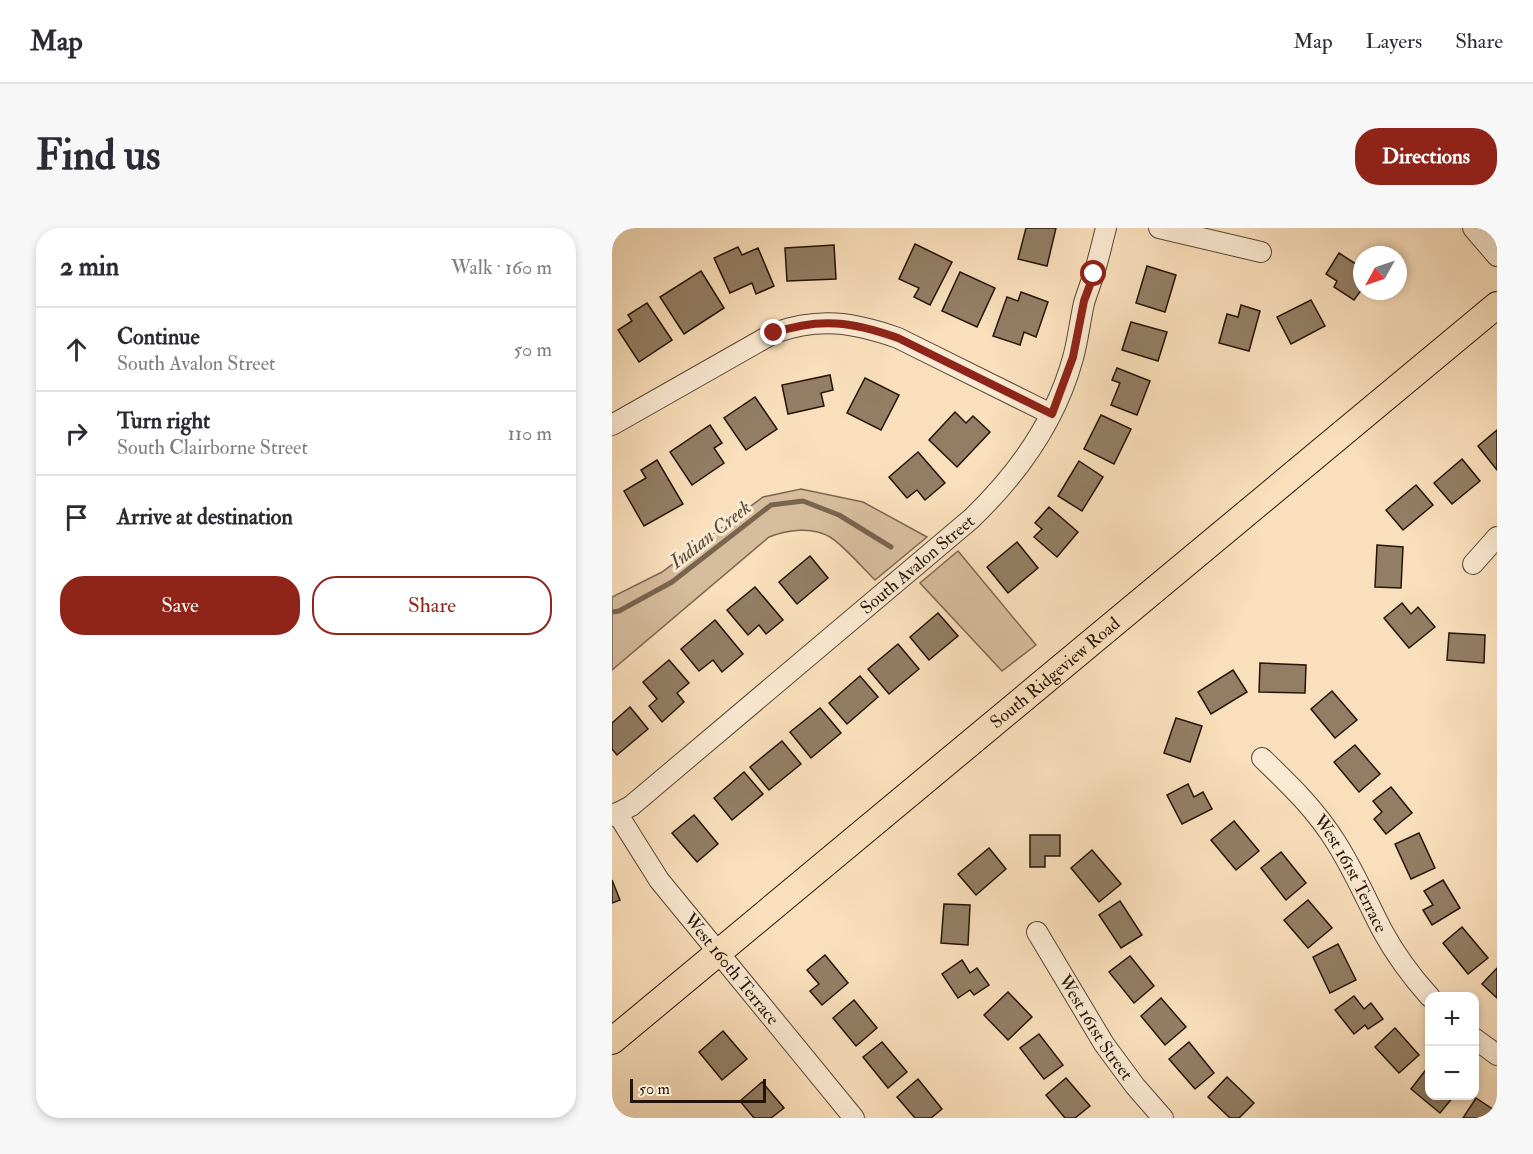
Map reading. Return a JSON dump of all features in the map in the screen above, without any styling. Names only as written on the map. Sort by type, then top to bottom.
[{"type":"main road","name":"South Ridgeview Road","points":[[612,1041],[1497,305]]},
{"type":"street","name":"South Avalon Street","points":[[615,815],[631,806],[971,519],[1016,470],[1052,414],[1073,357],[1084,301],[1106,228]]},
{"type":"street","points":[[1159,228],[1261,252]]},
{"type":"street","points":[[1473,228],[1497,256]]},
{"type":"street","points":[[612,425],[774,333],[796,325],[822,323],[871,328],[898,338],[1052,414]]},
{"type":"street","points":[[1473,564],[1497,537]]},
{"type":"street","name":"West 161st Terrace","points":[[1262,758],[1299,794],[1320,819],[1338,845],[1395,952],[1426,992]]},
{"type":"street","name":"West 160th Terrace","points":[[615,815],[659,880],[854,1118]]},
{"type":"street","name":"West 161st Street","points":[[1037,932],[1104,1044],[1163,1118]]},
{"type":"street","points":[[1479,1042],[1497,1055]]},
{"type":"shaded area","points":[[801,489],[863,502],[927,537],[875,580],[841,545],[823,534],[800,530],[769,537],[612,670],[612,597],[662,572],[763,497]]},
{"type":"shaded area","points":[[958,551],[1036,645],[1002,671],[920,583]]},
{"type":"building","points":[[1026,228],[1056,228],[1047,266],[1018,259]]},
{"type":"building","points":[[915,244],[952,262],[930,305],[914,297],[919,288],[899,279]]},
{"type":"building","points":[[834,245],[836,279],[787,281],[785,248]]},
{"type":"building","points":[[738,247],[742,255],[758,248],[774,286],[756,294],[752,283],[730,293],[714,258]]},
{"type":"building","points":[[1339,253],[1353,262],[1353,299],[1334,287],[1337,281],[1326,274]]},
{"type":"building","points":[[1147,266],[1176,275],[1165,312],[1136,303]]},
{"type":"building","points":[[701,271],[724,308],[684,334],[660,297]]},
{"type":"building","points":[[960,272],[995,288],[977,327],[942,311]]},
{"type":"building","points":[[1021,292],[1048,302],[1036,337],[1024,332],[1020,345],[993,336],[1007,297],[1018,301]]},
{"type":"building","points":[[1311,300],[1325,326],[1291,344],[1277,317]]},
{"type":"building","points":[[647,303],[672,340],[639,362],[618,330],[632,321],[628,315]]},
{"type":"building","points":[[1241,305],[1260,311],[1249,351],[1219,343],[1227,314],[1238,317]]},
{"type":"building","points":[[1131,322],[1167,332],[1158,361],[1122,350]]},
{"type":"building","points":[[1117,368],[1150,381],[1137,415],[1111,405],[1120,383],[1112,380]]},
{"type":"building","points":[[830,375],[833,390],[821,393],[824,406],[788,414],[782,385]]},
{"type":"building","points":[[865,378],[899,395],[881,430],[847,413]]},
{"type":"building","points":[[755,397],[777,429],[746,450],[724,418]]},
{"type":"building","points":[[955,412],[966,423],[973,416],[990,432],[957,467],[929,440]]},
{"type":"building","points":[[1101,415],[1131,429],[1114,464],[1084,449]]},
{"type":"building","points":[[710,425],[722,443],[714,448],[724,463],[692,485],[670,452]]},
{"type":"building","points":[[1497,430],[1497,470],[1478,446]]},
{"type":"building","points":[[918,452],[945,483],[925,500],[917,490],[907,498],[889,477]]},
{"type":"building","points":[[1462,459],[1480,481],[1452,504],[1434,483]]},
{"type":"building","points":[[657,460],[683,504],[644,526],[624,491],[646,478],[641,470]]},
{"type":"building","points":[[1079,461],[1103,477],[1082,511],[1058,496]]},
{"type":"building","points":[[1416,485],[1433,505],[1403,530],[1386,510]]},
{"type":"building","points":[[1049,507],[1078,532],[1057,557],[1034,537],[1042,529],[1035,523]]},
{"type":"building","points":[[1017,542],[1038,568],[1008,593],[987,567]]},
{"type":"building","points":[[1377,545],[1403,547],[1401,588],[1375,587]]},
{"type":"building","points":[[810,556],[828,578],[797,604],[779,582]]},
{"type":"building","points":[[755,587],[783,620],[766,634],[759,625],[748,635],[727,610]]},
{"type":"building","points":[[1402,603],[1411,614],[1418,607],[1435,627],[1409,648],[1384,618]]},
{"type":"building","points":[[938,613],[958,636],[929,660],[910,637]]},
{"type":"building","points":[[715,620],[743,654],[722,672],[713,660],[699,671],[681,649]]},
{"type":"building","points":[[1449,633],[1485,635],[1484,663],[1447,660]]},
{"type":"building","points":[[898,644],[919,669],[889,694],[868,669]]},
{"type":"building","points":[[669,660],[689,683],[677,693],[684,702],[662,722],[649,706],[657,699],[643,682]]},
{"type":"building","points":[[1260,663],[1306,665],[1305,693],[1259,692]]},
{"type":"building","points":[[1233,670],[1247,692],[1211,714],[1198,692]]},
{"type":"building","points":[[860,676],[878,697],[847,724],[829,703]]},
{"type":"building","points":[[1332,691],[1357,720],[1335,738],[1311,709]]},
{"type":"building","points":[[630,707],[648,729],[617,755],[612,749],[612,723]]},
{"type":"building","points":[[820,708],[841,733],[811,758],[790,732]]},
{"type":"building","points":[[1176,718],[1202,726],[1190,762],[1164,753]]},
{"type":"building","points":[[782,741],[801,764],[769,790],[750,767]]},
{"type":"building","points":[[1355,745],[1380,774],[1359,792],[1334,762]]},
{"type":"building","points":[[744,772],[763,794],[732,820],[714,798]]},
{"type":"building","points":[[1188,784],[1194,797],[1203,792],[1212,809],[1182,824],[1167,795]]},
{"type":"building","points":[[1391,787],[1412,813],[1386,834],[1374,819],[1382,812],[1373,801]]},
{"type":"building","points":[[694,815],[718,844],[697,862],[672,833]]},
{"type":"building","points":[[1234,821],[1259,851],[1236,870],[1211,840]]},
{"type":"building","points":[[1419,833],[1435,868],[1411,879],[1395,844]]},
{"type":"building","points":[[1030,835],[1060,835],[1060,856],[1045,856],[1045,867],[1030,867]]},
{"type":"building","points":[[989,848],[1006,869],[976,895],[958,874]]},
{"type":"building","points":[[1092,850],[1121,884],[1099,902],[1071,868]]},
{"type":"building","points":[[1281,852],[1306,883],[1286,900],[1261,868]]},
{"type":"building","points":[[612,880],[620,900],[612,903]]},
{"type":"building","points":[[1443,880],[1460,908],[1432,925],[1423,910],[1433,905],[1424,891]]},
{"type":"building","points":[[1308,900],[1332,928],[1308,948],[1284,920]]},
{"type":"building","points":[[1120,901],[1142,935],[1121,948],[1099,915]]},
{"type":"building","points":[[944,904],[970,905],[968,945],[941,943]]},
{"type":"building","points":[[1462,927],[1488,958],[1468,974],[1443,943]]},
{"type":"building","points":[[1338,944],[1356,980],[1330,993],[1313,957]]},
{"type":"building","points":[[825,955],[848,983],[822,1005],[810,991],[819,984],[807,970]]},
{"type":"building","points":[[1130,956],[1154,986],[1134,1003],[1109,972]]},
{"type":"building","points":[[962,960],[970,973],[977,968],[989,985],[974,995],[970,990],[958,998],[942,974]]},
{"type":"building","points":[[1497,968],[1497,998],[1482,984]]},
{"type":"building","points":[[1008,992],[1032,1017],[1008,1040],[984,1015]]},
{"type":"building","points":[[1354,996],[1364,1009],[1371,1003],[1383,1019],[1368,1029],[1365,1025],[1354,1034],[1335,1010]]},
{"type":"building","points":[[1161,998],[1186,1027],[1165,1045],[1141,1016]]},
{"type":"building","points":[[854,1000],[877,1028],[856,1046],[833,1018]]},
{"type":"building","points":[[1395,1028],[1419,1055],[1399,1073],[1375,1047]]},
{"type":"building","points":[[723,1031],[747,1059],[722,1080],[699,1052]]},
{"type":"building","points":[[1039,1034],[1063,1065],[1044,1079],[1020,1048]]},
{"type":"building","points":[[882,1042],[907,1072],[888,1088],[863,1057]]},
{"type":"building","points":[[1189,1042],[1214,1073],[1195,1089],[1169,1059]]},
{"type":"building","points":[[1425,1071],[1425,1100],[1451,1100],[1440,1113],[1411,1089]]},
{"type":"building","points":[[1227,1077],[1254,1103],[1239,1118],[1230,1118],[1208,1097]]},
{"type":"building","points":[[1066,1078],[1090,1106],[1075,1118],[1065,1118],[1046,1095]]},
{"type":"building","points":[[918,1079],[942,1109],[931,1118],[915,1118],[897,1097]]},
{"type":"building","points":[[762,1082],[784,1108],[771,1118],[754,1118],[740,1101]]},
{"type":"building","points":[[1475,1100],[1479,1100],[1497,1112],[1497,1118],[1463,1118]]},
{"type":"waterway","name":"Indian Creek","points":[[612,612],[619,611],[672,582],[771,505],[803,501],[839,515],[891,547]]},
{"type":"route","points":[[774,333],[796,325],[822,323],[871,328],[898,338],[1052,414],[1073,357],[1084,301],[1094,274]]}]
